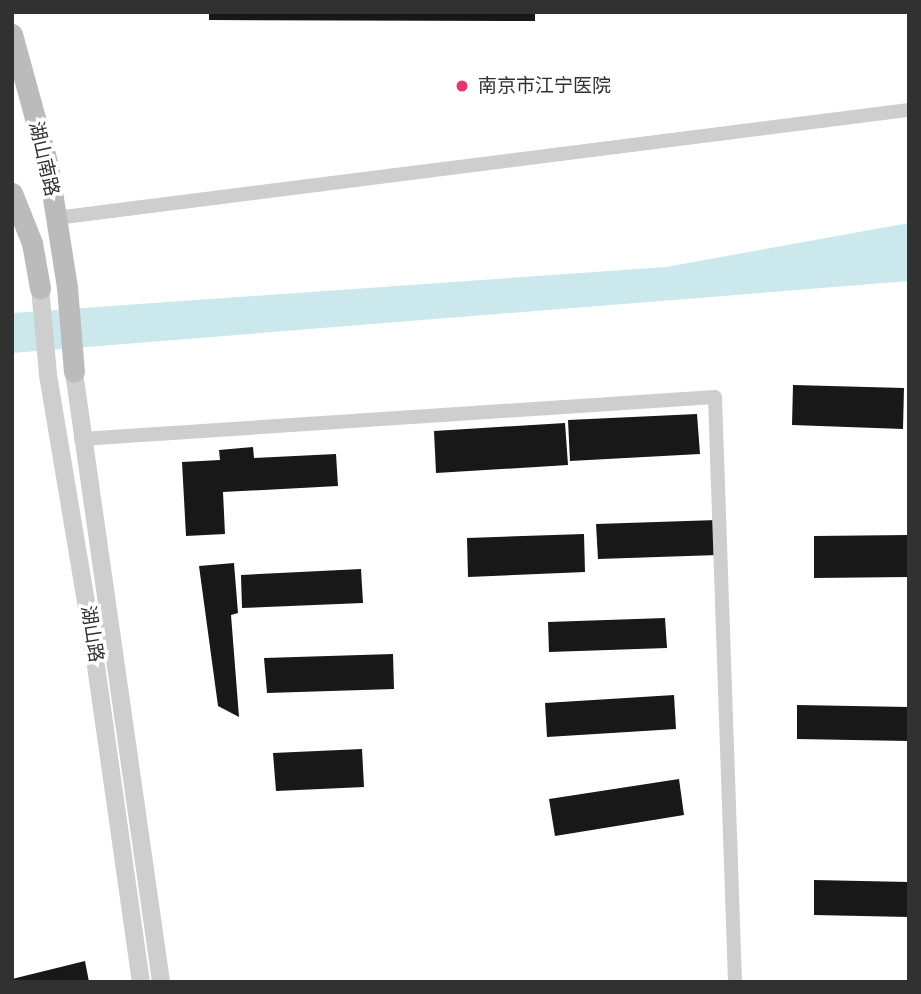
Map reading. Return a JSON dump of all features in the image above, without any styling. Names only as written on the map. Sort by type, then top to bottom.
[{"type":"main road","name":"湖山南路","points":[[12,34],[48,166],[67,287]]},
{"type":"main road","name":"湖山南路","points":[[12,193],[32,243],[40,288]]},
{"type":"main road","name":"湖山路","points":[[67,287],[74,372]]},
{"type":"street","points":[[56,218],[909,110]]},
{"type":"street","name":"湖山路","points":[[40,288],[48,375],[93,644],[141,982]]},
{"type":"street","name":"湖山路","points":[[74,372],[81,439],[161,982]]},
{"type":"street","points":[[81,439],[715,397],[735,982]]},
{"type":"water","points":[[909,223],[909,281],[12,353],[12,313],[666,267]]},
{"type":"building","points":[[209,12],[535,12],[535,21],[209,20]]},
{"type":"building","points":[[793,385],[904,388],[903,429],[792,425]]},
{"type":"building","points":[[697,414],[700,454],[570,461],[568,420]]},
{"type":"building","points":[[565,423],[568,465],[436,473],[434,431]]},
{"type":"building","points":[[253,447],[254,458],[336,454],[338,486],[223,492],[225,534],[186,536],[182,462],[220,460],[219,450]]},
{"type":"building","points":[[717,520],[718,555],[598,559],[596,524]]},
{"type":"building","points":[[584,534],[585,572],[468,577],[467,538]]},
{"type":"building","points":[[909,535],[909,577],[814,578],[814,536]]},
{"type":"building","points":[[234,563],[238,613],[231,615],[239,717],[218,706],[199,566]]},
{"type":"building","points":[[361,569],[363,603],[242,608],[241,575]]},
{"type":"building","points":[[665,618],[667,648],[549,652],[548,622]]},
{"type":"building","points":[[393,654],[394,689],[267,693],[264,658]]},
{"type":"building","points":[[674,695],[676,729],[547,737],[545,703]]},
{"type":"building","points":[[797,705],[909,707],[909,741],[797,739]]},
{"type":"building","points":[[362,749],[364,787],[276,791],[273,753]]},
{"type":"building","points":[[679,779],[684,815],[555,836],[549,799]]},
{"type":"building","points":[[814,880],[909,882],[909,917],[814,915]]},
{"type":"building","points":[[85,961],[89,982],[12,982],[12,979]]},
{"type":"place","name":"南京市江宁医院","points":[[462,86]]}]
